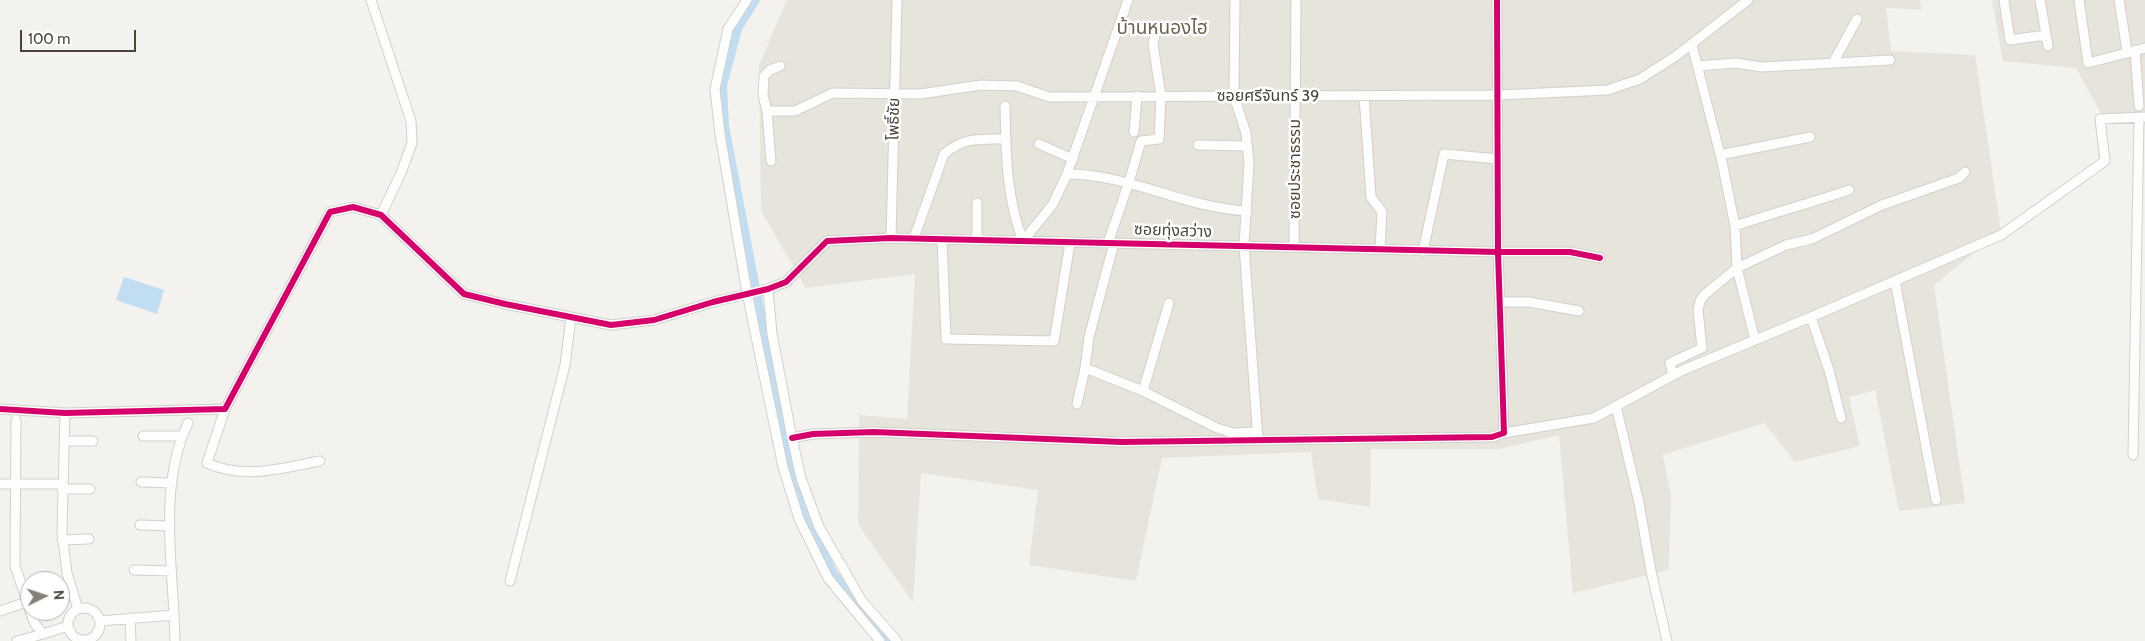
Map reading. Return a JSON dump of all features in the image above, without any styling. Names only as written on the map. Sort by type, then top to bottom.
[{"type":"street","points":[[320,461],[246,473],[222,470],[207,463],[225,409],[330,212],[353,207],[381,215],[401,173],[412,143],[411,121],[371,0]]},
{"type":"street","points":[[747,0],[728,29],[715,89],[720,134],[758,291],[772,334],[801,478],[819,527],[862,601],[897,641]]},
{"type":"street","name":"โพธิ์ชัย","points":[[891,238],[897,0]]},
{"type":"street","points":[[1004,106],[1006,164],[1010,195],[1015,220],[1023,241],[1042,220],[1053,204],[1067,174],[1128,0]]},
{"type":"street","points":[[1235,0],[1234,96],[1246,133],[1249,163],[1244,246],[1258,436]]},
{"type":"street","name":"ซอยประชาธรรม","points":[[1294,248],[1296,0]]},
{"type":"street","points":[[1497,0],[1498,252],[1504,433]]},
{"type":"street","name":"ซอยศรีจันทร์ 39","points":[[768,111],[795,111],[833,93],[894,92],[920,94],[981,85],[1017,86],[1049,96],[1498,95],[1608,90],[1640,79],[1692,45],[1748,0]]},
{"type":"street","points":[[2004,0],[2010,40],[2046,35]]},
{"type":"street","points":[[2040,0],[2048,46]]},
{"type":"street","points":[[2079,0],[2088,63],[2131,50],[2145,48]]},
{"type":"street","points":[[2119,0],[2131,50],[2139,106]]},
{"type":"street","points":[[1833,63],[1857,19]]},
{"type":"street","points":[[1076,404],[1085,368],[1089,337],[1111,243],[1141,141],[1159,139],[1162,96],[1153,44],[1157,28]]},
{"type":"street","points":[[1692,45],[1720,155],[1735,226],[1737,268],[1755,340]]},
{"type":"street","points":[[1698,66],[1735,63],[1762,67],[1890,60]]},
{"type":"street","points":[[771,161],[768,111],[763,95],[764,76],[770,70],[780,66]]},
{"type":"street","points":[[1134,132],[1137,96]]},
{"type":"street","points":[[1364,96],[1371,197],[1382,212],[1380,250]]},
{"type":"street","points":[[792,438],[813,434],[874,432],[1121,442],[1258,436],[1492,437],[1504,433],[1594,418],[1673,375],[2001,235],[2105,161],[2100,119],[2142,117],[2133,455]]},
{"type":"street","points":[[1720,155],[1810,137]]},
{"type":"street","points":[[914,238],[944,154],[955,145],[972,139],[1005,139]]},
{"type":"street","points":[[1038,144],[1073,159]]},
{"type":"street","points":[[1198,145],[1247,146]]},
{"type":"street","points":[[1422,250],[1444,154],[1498,159]]},
{"type":"street","points":[[1673,375],[1670,363],[1702,348],[1698,310],[1700,301],[1704,295],[1737,268],[1786,245],[1812,239],[1882,205],[1959,178],[1965,172]]},
{"type":"street","points":[[1067,174],[1085,174],[1129,182],[1179,199],[1232,210],[1247,211]]},
{"type":"street","points":[[1735,226],[1849,190]]},
{"type":"street","points":[[977,239],[978,202]]},
{"type":"street","name":"ซอยทุ่งสว่าง","points":[[381,215],[464,294],[611,325],[654,320],[786,282],[827,241],[914,238],[1380,250],[1570,252],[1600,258]]},
{"type":"street","points":[[942,239],[946,339],[1054,340],[1070,243]]},
{"type":"street","points":[[1895,281],[1936,500]]},
{"type":"street","points":[[758,291],[782,467],[799,518],[828,578],[880,641]]},
{"type":"street","points":[[1500,302],[1529,302],[1579,311]]},
{"type":"street","points":[[1143,391],[1169,303]]},
{"type":"street","points":[[510,581],[565,365],[571,317]]},
{"type":"street","points":[[1811,317],[1829,370],[1841,418]]},
{"type":"street","points":[[1085,368],[1143,391],[1218,428],[1233,433],[1258,436]]},
{"type":"street","points":[[1616,406],[1639,503],[1651,571],[1667,641]]},
{"type":"street","points":[[0,409],[65,413],[225,409]]},
{"type":"street","points":[[65,413],[62,540],[66,573],[78,609]]},
{"type":"street","points":[[16,420],[15,566],[20,581]]},
{"type":"street","points":[[174,641],[170,526],[172,483],[179,442],[188,424]]},
{"type":"street","points":[[143,436],[182,436]]},
{"type":"street","points":[[64,441],[93,442]]},
{"type":"street","points":[[141,482],[172,483]]},
{"type":"street","points":[[0,484],[90,489]]},
{"type":"street","points":[[140,525],[170,526]]},
{"type":"street","points":[[62,540],[89,539]]},
{"type":"street","points":[[134,570],[172,571]]},
{"type":"street","points":[[0,611],[20,609]]},
{"type":"street","points":[[78,609],[94,611],[100,621],[99,631],[87,640],[82,641],[72,636],[68,626],[70,616],[78,609]]},
{"type":"street","points":[[100,621],[174,615]]},
{"type":"street","points":[[130,618],[130,641]]},
{"type":"street","points":[[34,621],[43,634]]},
{"type":"street","points":[[18,641],[68,626]]},
{"type":"shaded area","points":[[787,0],[1920,0],[1921,10],[1886,8],[1891,51],[1975,55],[2001,231],[1934,285],[1965,503],[1899,511],[1875,390],[1849,397],[1860,446],[1795,462],[1764,423],[1663,455],[1671,495],[1669,570],[1573,593],[1559,435],[1500,449],[1371,449],[1370,507],[1318,499],[1311,452],[1162,458],[1136,581],[1029,565],[1038,490],[921,473],[913,603],[858,524],[859,415],[907,419],[915,274],[806,288],[761,211],[759,65]]},
{"type":"shaded area","points":[[1992,0],[2145,0],[2145,125],[2105,121],[2076,68],[2003,61]]},
{"type":"water","points":[[124,277],[164,290],[157,314],[116,300]]},
{"type":"waterway","points":[[756,0],[738,29],[723,85],[725,126],[789,461],[805,515],[834,574],[889,641]]},
{"type":"cycle path","points":[[792,438],[813,434],[874,432],[1121,442],[1492,437],[1504,433],[1498,252],[1497,0]]},
{"type":"cycle path","points":[[0,409],[65,413],[225,409],[330,212],[353,207],[381,215],[464,294],[611,325],[654,320],[713,302],[768,289],[786,282],[827,241],[891,238],[1570,252],[1600,258]]},
{"type":"district","name":"บ้านหนองไฮ","points":[[1162,28]]}]
